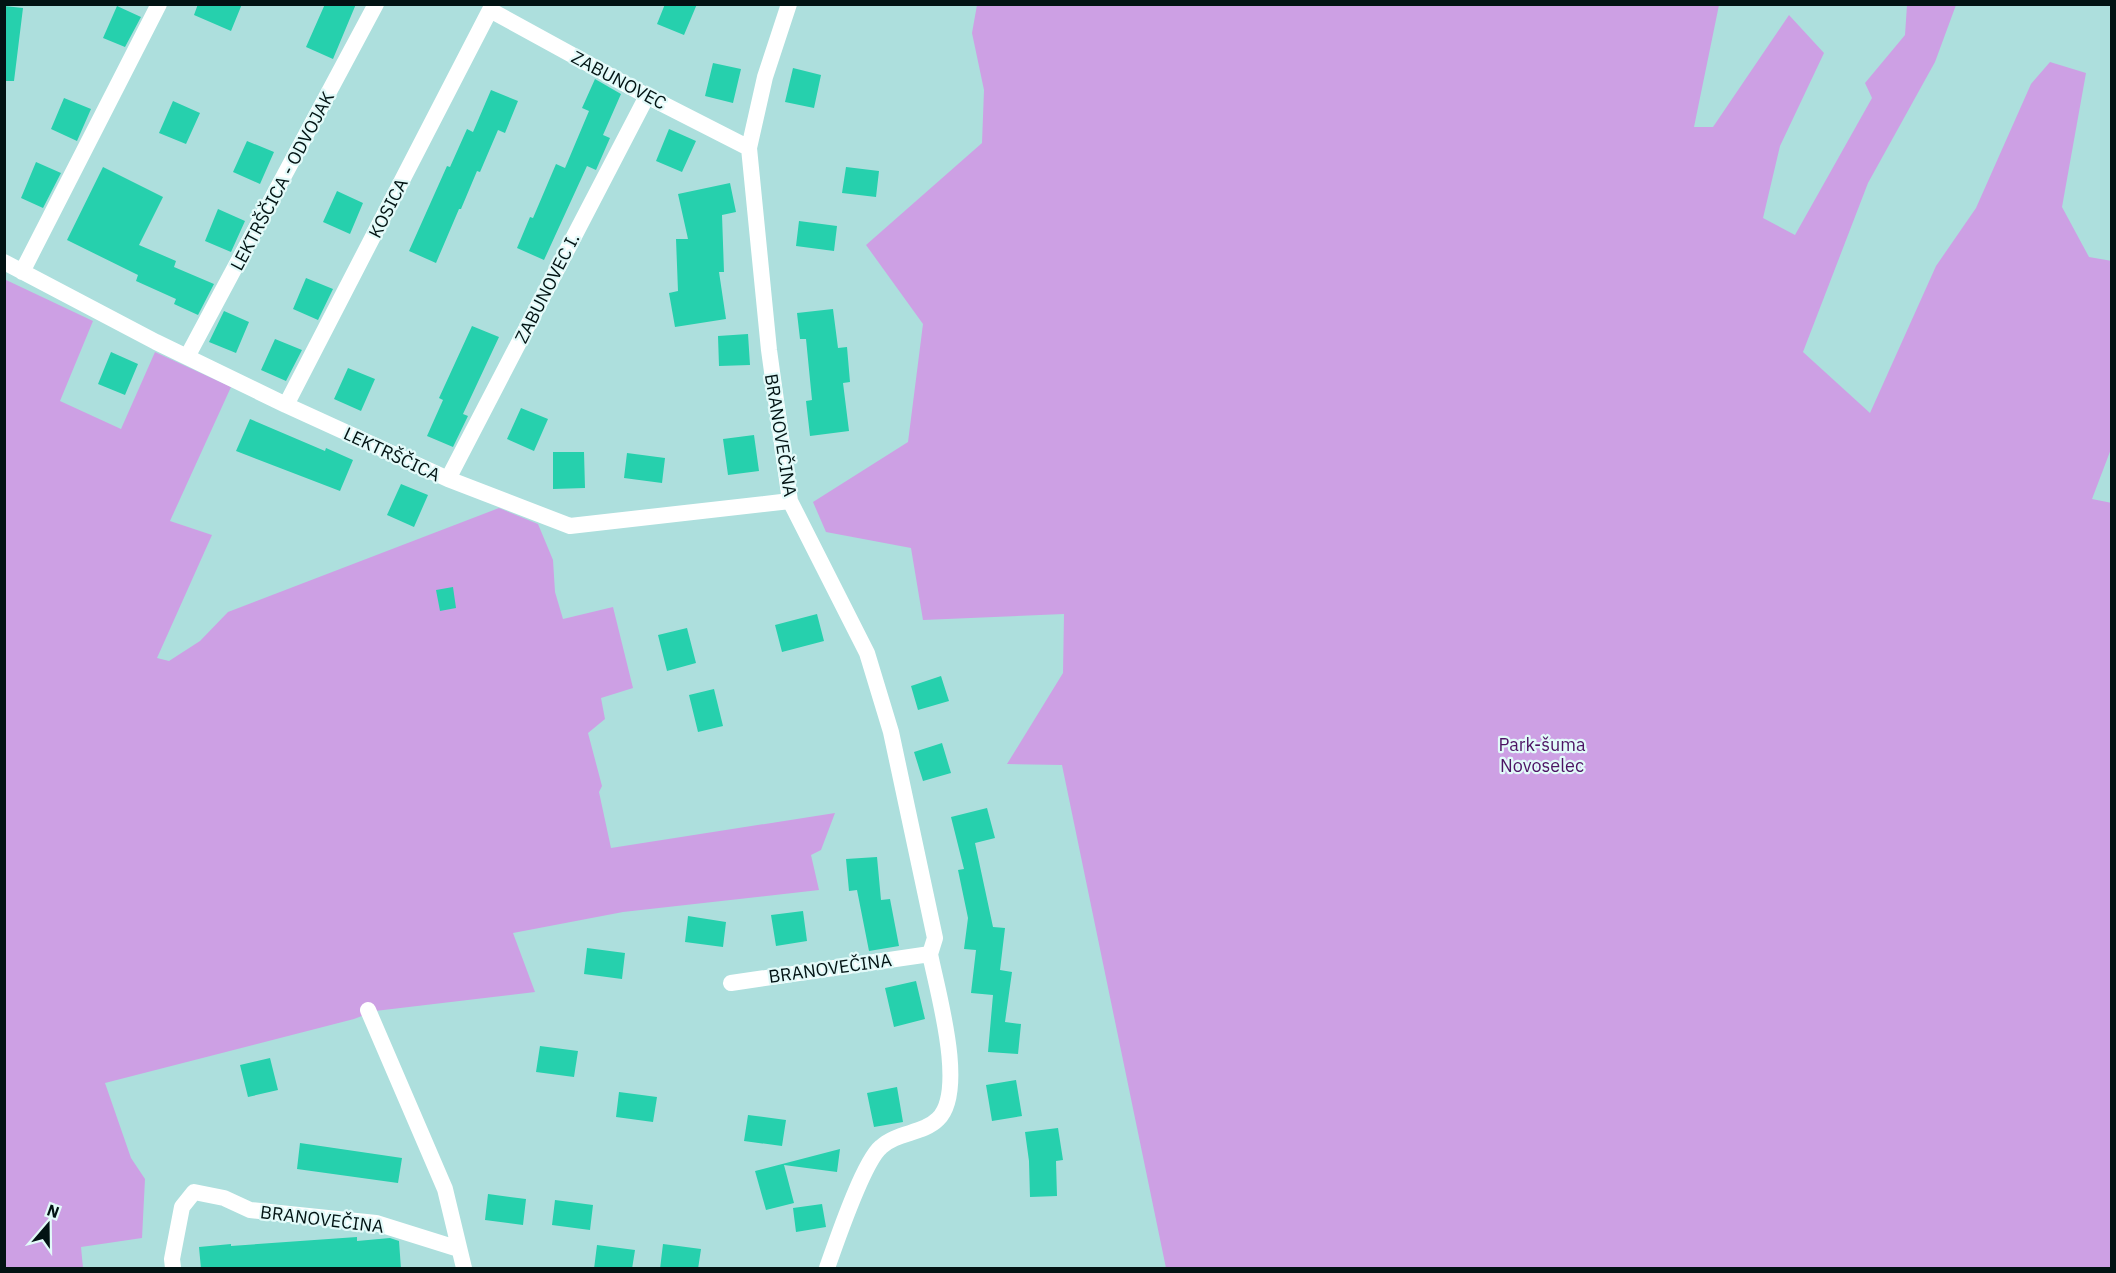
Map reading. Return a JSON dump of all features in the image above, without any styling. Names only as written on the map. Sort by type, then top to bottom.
[{"type":"street","points":[[22,272],[159,4]]},
{"type":"street","name":"LEKTRŠČICA - ODVOJAK","points":[[187,357],[376,4]]},
{"type":"street","name":"BRANOVEČINA","points":[[789,4],[765,77],[749,147],[769,350],[790,501],[867,653],[891,732],[935,938],[930,954],[950,1056],[951,1086],[947,1105],[938,1120],[922,1129],[898,1135],[879,1147],[868,1166],[827,1269]]},
{"type":"street","name":"ZABUNOVEC","points":[[490,10],[647,96],[749,147]]},
{"type":"street","name":"KOSICA","points":[[286,405],[490,10]]},
{"type":"street","name":"ZABUNOVEC I.","points":[[448,479],[647,96]]},
{"type":"street","name":"LEKTRŠČICA","points":[[4,262],[187,357],[286,405],[448,479],[570,526],[790,501]]},
{"type":"street","name":"BRANOVEČINA","points":[[731,983],[930,954]]},
{"type":"street","points":[[368,1010],[446,1189],[464,1269]]},
{"type":"street","name":"BRANOVEČINA","points":[[173,1269],[172,1259],[182,1207],[194,1192],[224,1198],[250,1210],[376,1223],[459,1249]]},
{"type":"green space","name":"Park-šuma Novoselec","points":[[977,5],[1719,5],[1694,127],[1713,127],[1789,15],[1824,53],[1780,146],[1763,218],[1795,235],[1872,98],[1865,83],[1905,35],[1907,5],[1956,5],[1935,62],[1868,183],[1803,352],[1870,413],[1936,266],[1976,208],[2031,84],[2050,62],[2086,73],[2062,207],[2089,257],[2112,261],[2111,449],[2092,499],[2112,503],[2111,1268],[1166,1268],[1062,765],[1007,764],[1063,673],[1064,614],[923,620],[911,548],[826,532],[813,502],[908,442],[923,324],[866,245],[982,143],[984,90],[972,33]]},
{"type":"green space","points":[[4,279],[93,321],[60,401],[121,429],[155,352],[231,387],[170,521],[212,535],[157,658],[169,661],[200,641],[228,612],[499,508],[538,524],[553,560],[555,592],[563,619],[613,607],[633,688],[601,698],[605,719],[588,733],[602,786],[599,792],[611,848],[835,813],[821,850],[811,855],[819,890],[623,912],[513,933],[535,992],[375,1011],[354,1019],[105,1083],[131,1158],[145,1179],[142,1238],[81,1247],[83,1268],[5,1268]]},
{"type":"building","points":[[198,4],[242,4],[231,31],[194,15]]},
{"type":"building","points":[[325,4],[356,4],[333,59],[306,47]]},
{"type":"building","points":[[665,4],[697,4],[684,35],[657,24]]},
{"type":"building","points":[[4,6],[23,8],[14,81],[4,81]]},
{"type":"building","points":[[117,6],[141,17],[125,47],[103,38]]},
{"type":"building","points":[[713,63],[741,69],[733,103],[705,96]]},
{"type":"building","points":[[793,68],[821,75],[814,108],[785,102]]},
{"type":"building","points":[[595,79],[621,94],[603,135],[610,138],[596,170],[587,166],[544,260],[517,248],[530,217],[533,218],[556,164],[565,168],[589,111],[582,108]]},
{"type":"building","points":[[491,90],[518,101],[505,133],[498,130],[480,172],[477,171],[436,263],[409,251],[447,166],[450,167],[467,129],[473,132]]},
{"type":"building","points":[[64,98],[91,109],[77,141],[51,129]]},
{"type":"building","points":[[173,101],[200,113],[186,144],[159,133]]},
{"type":"building","points":[[669,129],[696,141],[682,172],[656,161]]},
{"type":"building","points":[[247,141],[274,152],[260,184],[233,172]]},
{"type":"building","points":[[36,162],[61,173],[43,208],[21,198]]},
{"type":"building","points":[[103,167],[163,197],[139,245],[176,261],[174,267],[214,284],[198,315],[174,304],[176,299],[136,281],[138,275],[67,240]]},
{"type":"building","points":[[846,167],[879,171],[876,197],[842,193]]},
{"type":"building","points":[[730,183],[736,212],[722,215],[724,272],[719,272],[726,319],[675,327],[669,293],[678,291],[676,239],[688,239],[678,194]]},
{"type":"building","points":[[337,191],[363,203],[350,234],[323,222]]},
{"type":"building","points":[[218,209],[245,221],[231,252],[205,241]]},
{"type":"building","points":[[799,221],[837,226],[834,251],[796,246]]},
{"type":"building","points":[[306,278],[333,289],[318,320],[293,309]]},
{"type":"building","points":[[833,309],[838,348],[847,347],[850,382],[843,383],[849,431],[810,436],[806,401],[812,400],[806,339],[800,339],[797,313]]},
{"type":"building","points":[[224,311],[249,322],[236,353],[209,342]]},
{"type":"building","points":[[472,326],[499,337],[463,414],[468,416],[453,447],[427,436],[443,400],[439,398]]},
{"type":"building","points":[[748,334],[750,365],[719,366],[718,336]]},
{"type":"building","points":[[275,339],[302,350],[286,381],[261,370]]},
{"type":"building","points":[[111,352],[138,364],[125,395],[98,384]]},
{"type":"building","points":[[348,368],[375,379],[361,411],[334,399]]},
{"type":"building","points":[[521,408],[548,419],[534,451],[507,439]]},
{"type":"building","points":[[250,419],[325,451],[326,448],[353,460],[340,491],[236,451]]},
{"type":"building","points":[[754,435],[759,471],[728,475],[723,439]]},
{"type":"building","points":[[553,452],[584,452],[585,488],[553,489]]},
{"type":"building","points":[[627,453],[665,458],[662,483],[624,478]]},
{"type":"building","points":[[401,484],[428,495],[414,527],[387,515]]},
{"type":"building","points":[[453,587],[456,608],[440,611],[436,590]]},
{"type":"building","points":[[817,614],[824,641],[782,652],[775,625]]},
{"type":"building","points":[[687,628],[696,663],[667,671],[658,635]]},
{"type":"building","points":[[941,676],[949,701],[918,710],[911,686]]},
{"type":"building","points":[[714,689],[723,726],[698,732],[689,695]]},
{"type":"building","points":[[942,743],[951,773],[923,781],[914,752]]},
{"type":"building","points":[[987,808],[995,838],[975,843],[993,927],[1005,928],[1000,970],[1012,972],[1005,1022],[1021,1024],[1018,1054],[988,1052],[993,995],[971,993],[976,950],[964,949],[968,918],[958,870],[964,869],[951,817]]},
{"type":"building","points":[[877,857],[881,900],[890,899],[899,946],[869,951],[857,890],[849,891],[846,859]]},
{"type":"building","points":[[803,911],[807,941],[776,946],[771,915]]},
{"type":"building","points":[[688,916],[726,922],[723,947],[685,942]]},
{"type":"building","points":[[587,948],[625,953],[622,979],[584,974]]},
{"type":"building","points":[[916,981],[925,1019],[894,1027],[885,988]]},
{"type":"building","points":[[540,1046],[578,1051],[574,1077],[536,1072]]},
{"type":"building","points":[[270,1058],[278,1090],[248,1097],[240,1065]]},
{"type":"building","points":[[1016,1080],[1022,1116],[992,1121],[986,1085]]},
{"type":"building","points":[[897,1087],[903,1122],[874,1127],[867,1093]]},
{"type":"building","points":[[619,1092],[657,1097],[653,1122],[616,1117]]},
{"type":"building","points":[[748,1115],[786,1120],[782,1146],[744,1141]]},
{"type":"building","points":[[1058,1128],[1063,1160],[1056,1161],[1057,1196],[1030,1197],[1025,1132]]},
{"type":"building","points":[[300,1143],[402,1158],[398,1183],[297,1169]]},
{"type":"building","points":[[840,1149],[837,1172],[784,1165],[794,1203],[766,1210],[755,1171]]},
{"type":"building","points":[[488,1194],[526,1199],[523,1225],[485,1220]]},
{"type":"building","points":[[555,1200],[593,1205],[590,1230],[552,1225]]},
{"type":"building","points":[[822,1204],[826,1227],[796,1232],[793,1208]]},
{"type":"building","points":[[357,1237],[357,1241],[390,1238],[399,1241],[401,1269],[201,1269],[199,1247]]},
{"type":"building","points":[[663,1244],[701,1249],[698,1269],[660,1269]]},
{"type":"building","points":[[597,1245],[635,1250],[632,1269],[594,1269]]}]
